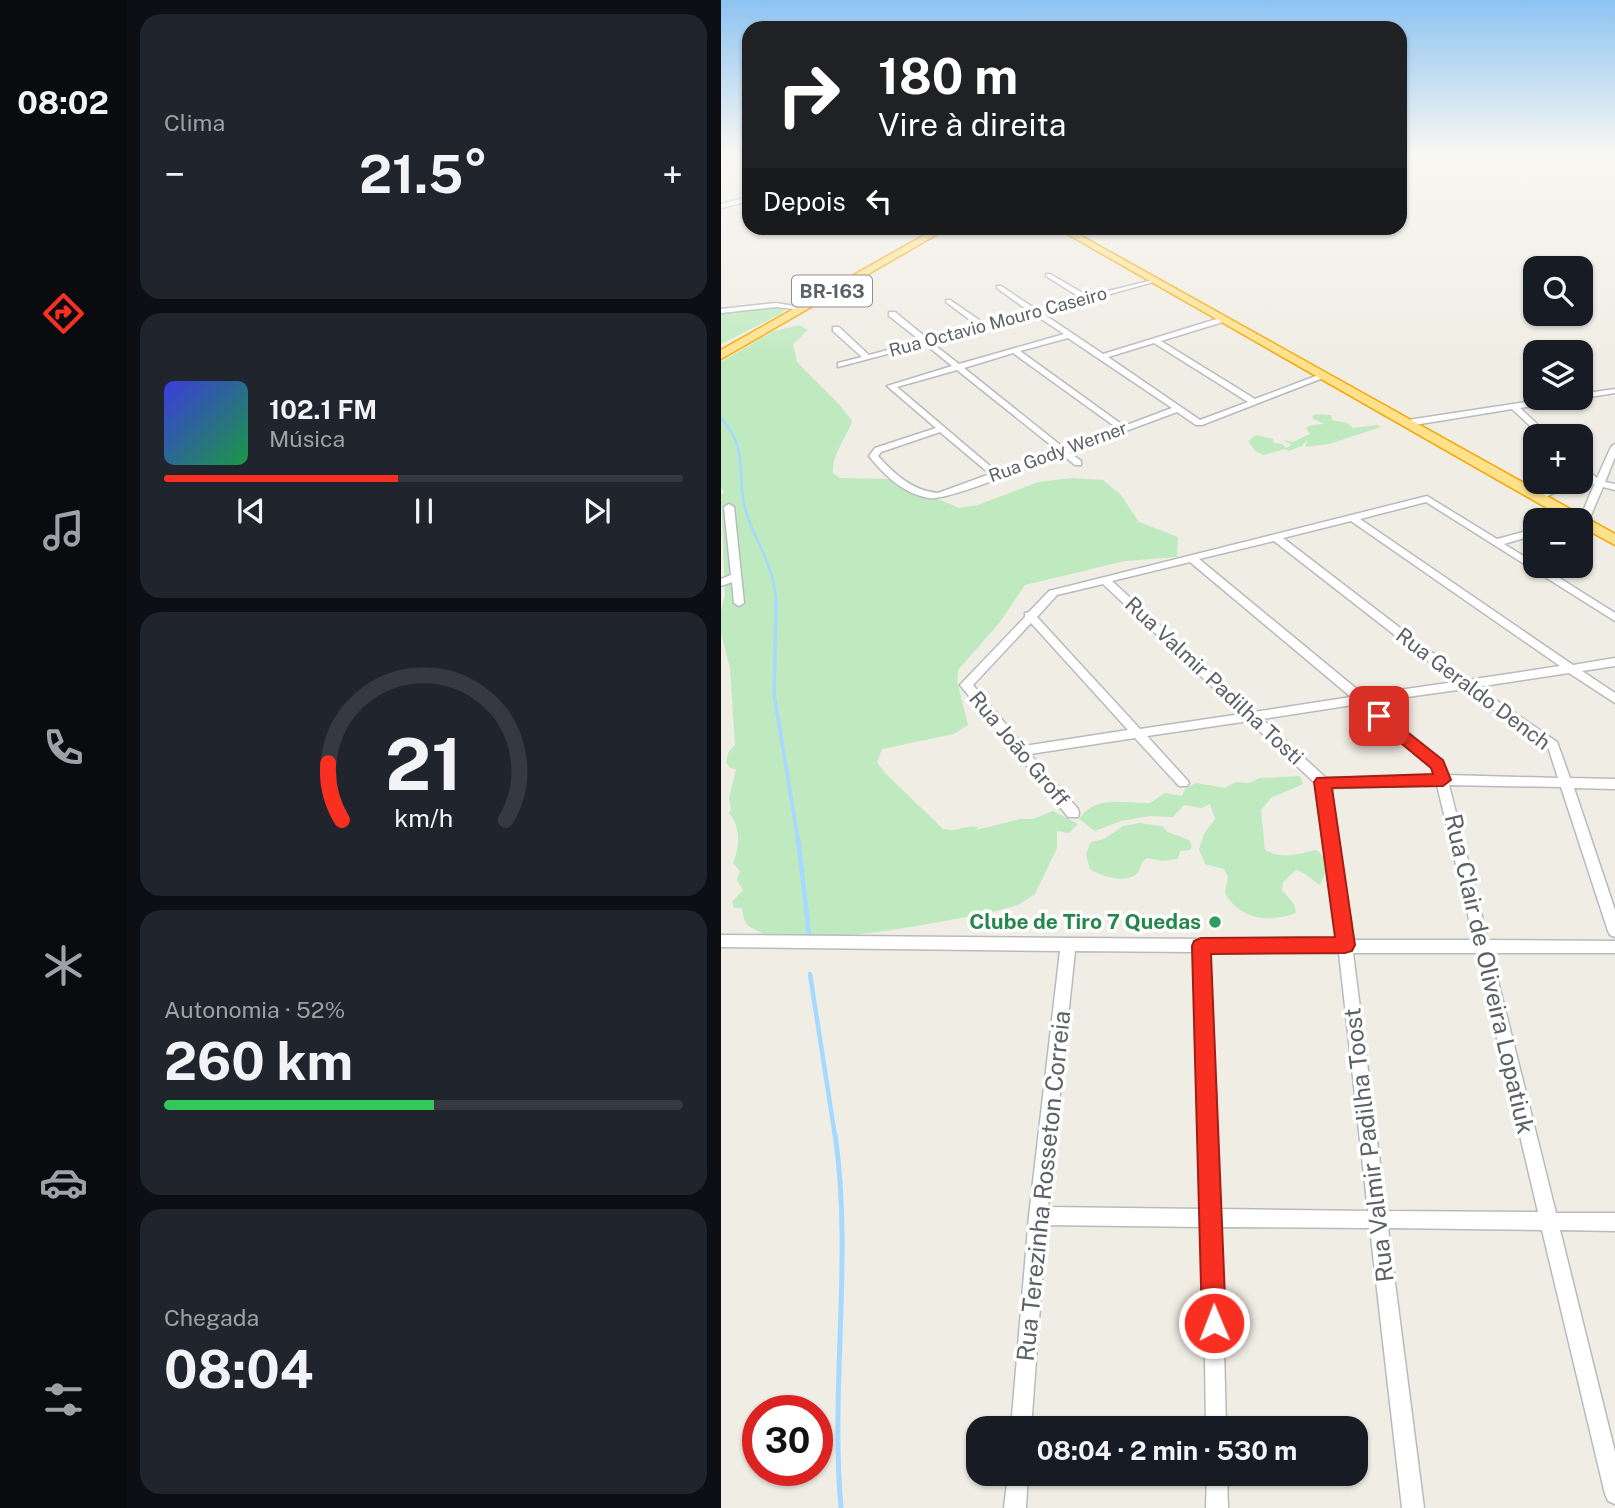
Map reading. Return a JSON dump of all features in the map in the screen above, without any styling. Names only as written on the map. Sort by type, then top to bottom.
[{"type":"highway","name":"BR-163","points":[[721,355],[931,235]]},
{"type":"highway","points":[[1074,235],[1559,508]]},
{"type":"highway","points":[[1593,527],[1615,540]]},
{"type":"street","points":[[1048,275],[1086,299]]},
{"type":"street","name":"Rua Octavio Mouro Caseiro","points":[[841,365],[1155,280]]},
{"type":"street","points":[[999,287],[1199,423],[1324,376]]},
{"type":"street","points":[[948,301],[983,326]]},
{"type":"street","points":[[721,311],[776,305],[803,307]]},
{"type":"street","points":[[892,314],[1078,463]]},
{"type":"street","points":[[1101,357],[1223,319]]},
{"type":"street","points":[[836,329],[868,358]]},
{"type":"street","points":[[996,475],[891,386],[1069,335]]},
{"type":"street","points":[[1154,340],[1254,402]]},
{"type":"street","points":[[1015,351],[1123,429]]},
{"type":"street","points":[[1593,395],[1612,393]]},
{"type":"street","points":[[1408,423],[1523,406]]},
{"type":"street","points":[[1514,407],[1532,424]]},
{"type":"street","name":"Rua Gody Werner","points":[[939,496],[1178,409]]},
{"type":"street","points":[[939,496],[892,478],[873,456],[878,450],[942,429]]},
{"type":"street","points":[[1589,508],[1615,447]]},
{"type":"street","points":[[1593,480],[1615,487]]},
{"type":"street","points":[[1539,497],[1545,494]]},
{"type":"street","points":[[966,685],[1029,615],[1053,593],[1427,499],[1615,618]]},
{"type":"street","points":[[729,508],[726,530],[737,577],[739,603]]},
{"type":"street","points":[[1351,517],[1615,699]]},
{"type":"street","points":[[1495,543],[1523,535]]},
{"type":"street","name":"Rua Geraldo Dench","points":[[1274,536],[1468,686],[1553,745],[1615,931]]},
{"type":"street","name":"Rua Clair de Oliveira Lopatiuk","points":[[1193,559],[1437,764],[1615,1494]]},
{"type":"street","points":[[721,583],[737,577]]},
{"type":"street","name":"Rua Valmir Padilha Tosti","points":[[1105,580],[1323,782]]},
{"type":"street","points":[[1029,615],[1183,783]]},
{"type":"street","points":[[1019,751],[1615,662]]},
{"type":"street","name":"Rua João Groff","points":[[966,685],[1073,813]]},
{"type":"street","points":[[1323,782],[1443,780],[1566,785],[1615,784]]},
{"type":"street","name":"Rua Valmir Padilha Toost","points":[[1323,782],[1413,1508]]},
{"type":"street","points":[[721,941],[1615,947]]},
{"type":"street","name":"Rua Terezinha Rosseton Correia","points":[[1022,1416],[1038,1216],[1068,944]]},
{"type":"street","points":[[1201,946],[1212,1218],[1216,1416]]},
{"type":"street","points":[[1038,1216],[1615,1222]]},
{"type":"street","points":[[1015,1508],[1017,1486]]},
{"type":"street","points":[[1217,1486],[1217,1508]]},
{"type":"green space","points":[[781,307],[785,310],[780,314],[721,344],[721,312]]},
{"type":"green space","points":[[799,325],[808,330],[793,344],[797,362],[840,405],[852,421],[833,466],[833,473],[840,478],[891,479],[959,508],[978,505],[1038,482],[1072,478],[1103,480],[1121,495],[1139,522],[1178,537],[1177,557],[1125,561],[1025,585],[1000,622],[958,670],[957,681],[968,725],[954,734],[882,749],[877,762],[884,772],[943,829],[978,827],[976,830],[1020,819],[1033,819],[1053,811],[1078,824],[1069,833],[1057,831],[1057,848],[1035,894],[1018,905],[870,933],[798,938],[770,935],[750,927],[745,921],[742,908],[734,908],[732,902],[743,890],[737,880],[740,871],[733,863],[738,844],[737,831],[729,813],[729,799],[736,769],[730,768],[726,762],[729,751],[735,745],[730,668],[721,633],[721,611],[725,595],[721,495],[724,492],[721,488],[721,362],[774,331]]},
{"type":"green space","points":[[1315,414],[1331,415],[1332,420],[1347,423],[1353,428],[1377,425],[1381,427],[1329,444],[1305,447],[1308,439],[1302,446],[1289,451],[1285,449],[1264,455],[1255,451],[1248,441],[1256,435],[1273,439],[1274,443],[1282,444],[1286,448],[1292,445],[1283,440],[1293,442],[1310,434],[1306,428],[1324,424],[1312,418]]},
{"type":"green space","points":[[1300,776],[1303,784],[1271,798],[1261,810],[1265,850],[1284,855],[1316,850],[1327,866],[1320,885],[1296,870],[1283,882],[1282,890],[1294,904],[1296,913],[1276,918],[1256,917],[1239,909],[1225,893],[1228,877],[1224,869],[1205,864],[1199,849],[1204,834],[1215,819],[1210,804],[1201,808],[1184,805],[1173,817],[1150,816],[1121,821],[1095,831],[1079,819],[1086,811],[1102,803],[1150,803],[1165,793],[1182,796],[1185,789],[1196,783],[1225,788],[1236,782],[1249,783],[1260,778]]},
{"type":"green space","points":[[1139,823],[1162,826],[1168,832],[1189,840],[1192,846],[1190,850],[1180,851],[1178,859],[1162,861],[1147,858],[1138,872],[1128,878],[1107,876],[1090,869],[1086,854],[1091,842],[1104,839],[1123,826]]},
{"type":"waterway","points":[[721,418],[736,442],[746,512],[773,580],[776,605]]},
{"type":"waterway","points":[[776,605],[774,694],[798,840]]},
{"type":"waterway","points":[[798,838],[809,934]]},
{"type":"waterway","points":[[810,974],[835,1136]]},
{"type":"waterway","points":[[835,1134],[842,1227],[838,1415],[841,1508]]},
{"type":"place","name":"Clube de Tiro 7 Quedas","points":[[1215,922]]},
{"type":"route","points":[[1214,1323],[1201,946],[1345,945],[1323,782],[1443,780],[1437,764],[1379,716]]}]
